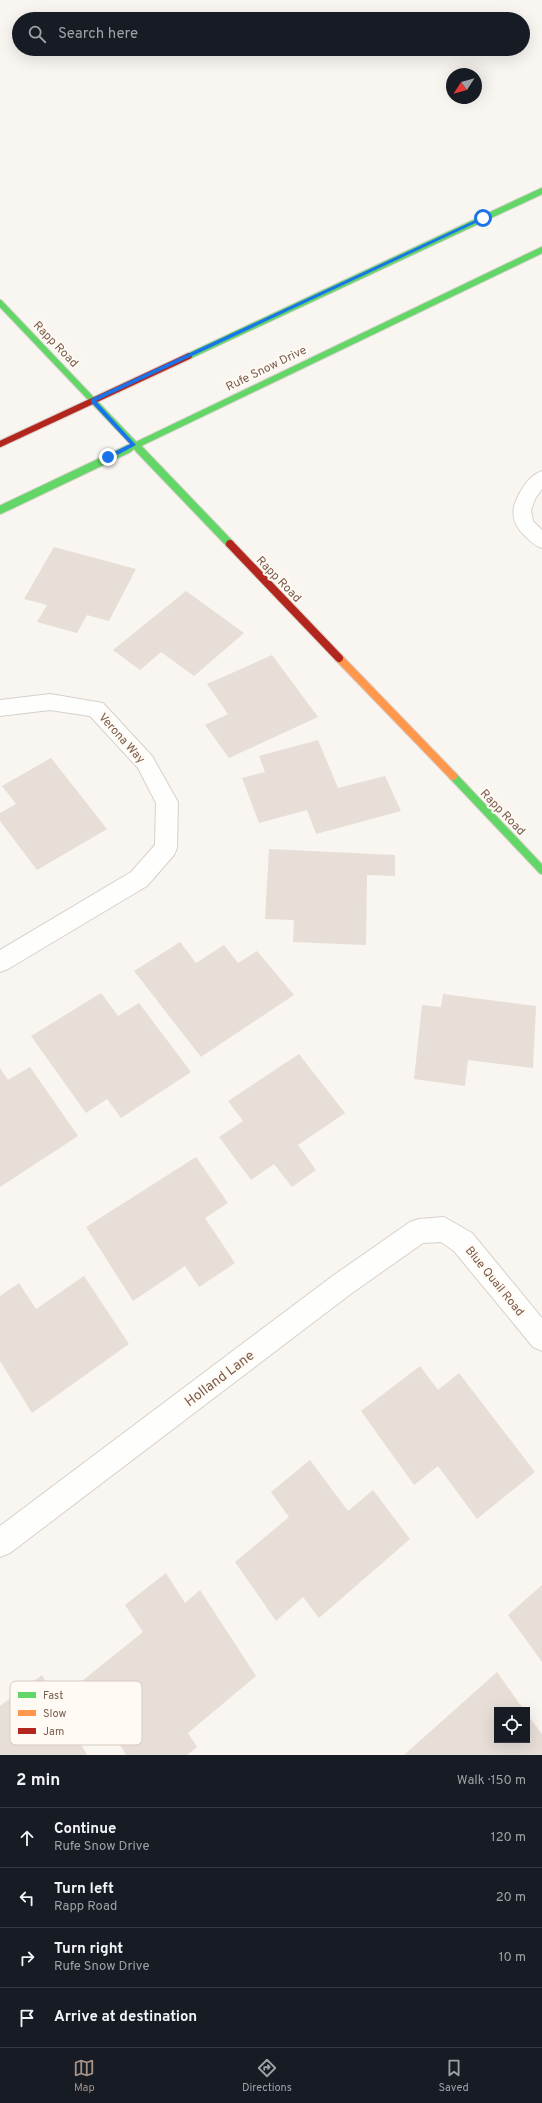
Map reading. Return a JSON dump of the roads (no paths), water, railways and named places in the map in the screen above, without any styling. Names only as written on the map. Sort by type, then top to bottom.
[{"type":"main road","points":[[0,444],[542,191]]},
{"type":"main road","name":"Rufe Snow Drive","points":[[0,510],[542,250]]},
{"type":"main road","name":"Rapp Road","points":[[0,303],[134,445],[542,870]]},
{"type":"street","points":[[542,478],[531,488],[523,506],[524,522],[542,542]]},
{"type":"street","name":"Verona Way","points":[[0,708],[50,702],[96,709],[145,762],[168,802],[166,848],[139,879],[0,962]]},
{"type":"street","name":"Blue Quail Road","points":[[444,1229],[463,1242],[542,1338]]},
{"type":"street","name":"Holland Lane","points":[[0,1543],[343,1284],[419,1231],[444,1229]]}]
